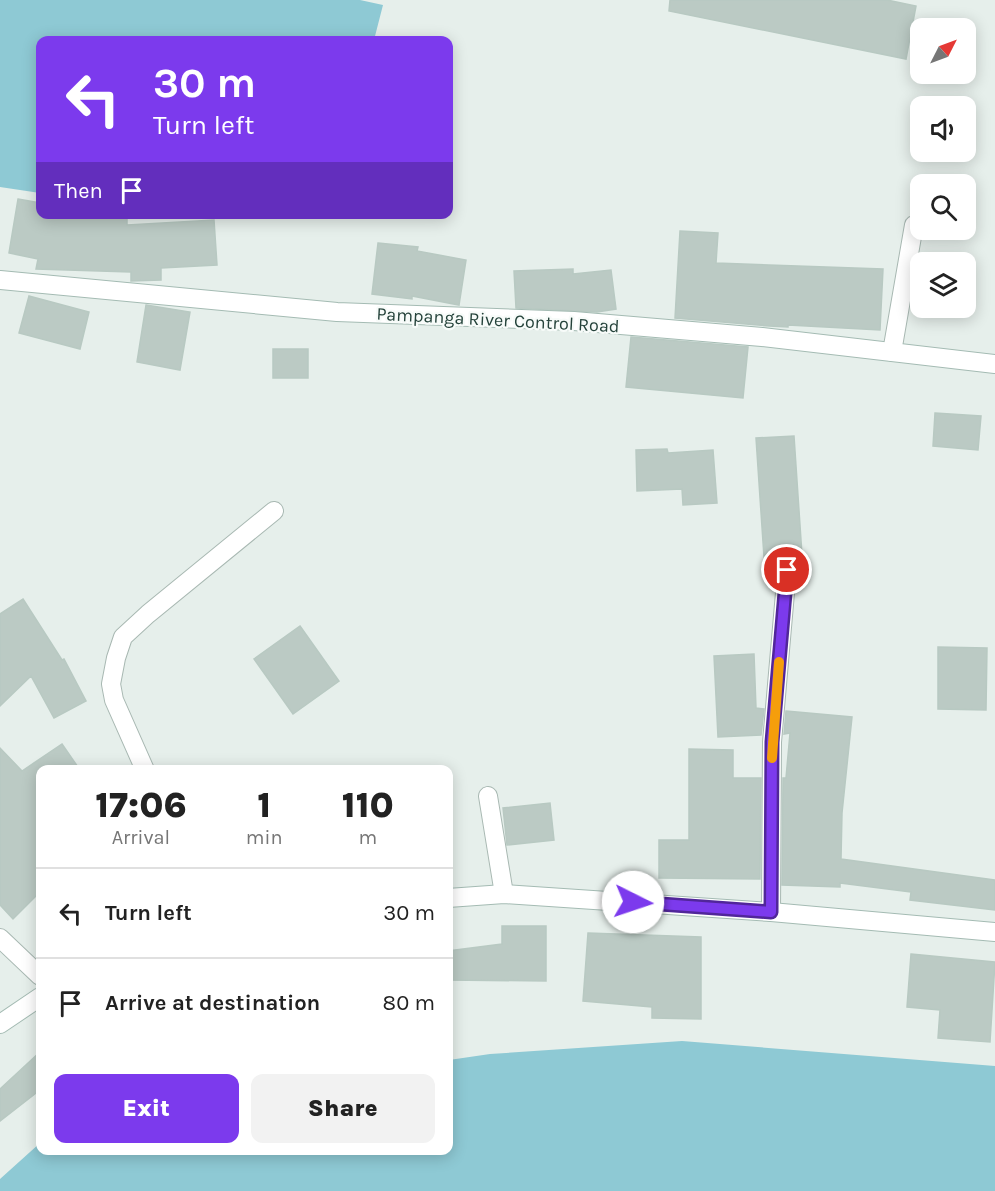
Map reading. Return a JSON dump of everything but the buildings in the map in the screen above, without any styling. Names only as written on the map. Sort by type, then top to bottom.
[{"type":"street","points":[[892,352],[911,240]]},
{"type":"street","name":"Pampanga River Control Road","points":[[0,280],[337,312],[574,321],[762,337],[995,364]]},
{"type":"street","points":[[144,765],[114,699],[111,684],[123,637],[147,614],[274,511]]},
{"type":"street","points":[[771,912],[772,742],[787,570]]},
{"type":"street","points":[[488,796],[504,894]]},
{"type":"street","points":[[453,898],[504,894],[771,912],[995,932]]},
{"type":"street","points":[[0,938],[36,972]]},
{"type":"street","points":[[0,1024],[36,1000]]},
{"type":"water","points":[[0,0],[360,0],[383,5],[375,36],[36,36],[36,192],[0,187]]},
{"type":"water","points":[[682,1041],[995,1066],[995,1191],[0,1191],[0,1179],[36,1147],[36,1155],[453,1155],[453,1059],[490,1054]]},
{"type":"slow traffic","points":[[772,758],[779,662]]},
{"type":"route","points":[[633,902],[771,912],[772,742],[787,570]]}]
